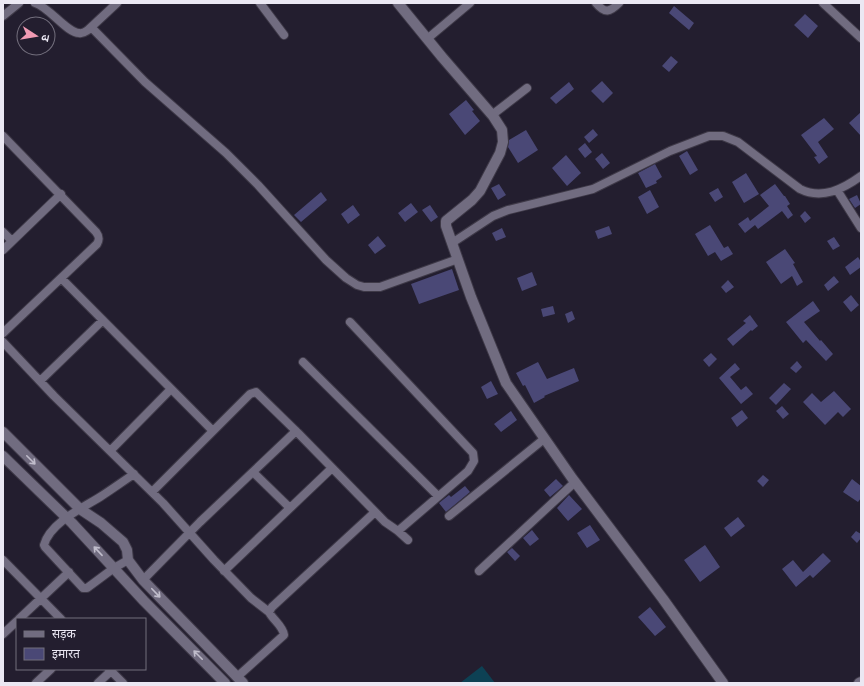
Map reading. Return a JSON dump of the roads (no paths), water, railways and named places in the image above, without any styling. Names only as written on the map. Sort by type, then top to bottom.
[{"type":"street","points":[[3,16],[19,3]]},
{"type":"street","points":[[35,3],[43,6],[75,32],[83,33],[117,3]]},
{"type":"street","points":[[260,3],[284,35]]},
{"type":"street","points":[[398,3],[492,115],[502,130],[503,138],[501,148],[496,161],[480,191],[472,200],[446,221],[446,226],[471,297],[502,375],[514,396],[544,439],[723,683]]},
{"type":"street","points":[[427,39],[470,3]]},
{"type":"street","points":[[596,3],[602,9],[607,11],[611,10],[619,3]]},
{"type":"street","points":[[823,3],[861,38]]},
{"type":"street","points":[[91,27],[145,82],[235,162],[258,185],[326,260],[346,278],[357,285],[364,287],[380,287],[458,259]]},
{"type":"street","points":[[492,115],[527,88]]},
{"type":"street","points":[[3,136],[61,194],[99,236],[97,244],[3,333]]},
{"type":"street","points":[[452,243],[485,220],[497,214],[593,189],[670,151],[710,136],[723,136],[738,142],[806,192],[817,194],[829,193],[850,184],[861,176]]},
{"type":"street","points":[[836,190],[861,228]]},
{"type":"street","points":[[3,250],[61,194]]},
{"type":"street","points":[[3,232],[12,241]]},
{"type":"street","points":[[61,278],[102,321],[213,431]]},
{"type":"street","points":[[40,381],[102,321]]},
{"type":"street","points":[[350,322],[473,454],[474,461],[468,471],[398,531]]},
{"type":"street","points":[[3,342],[40,381],[152,492],[250,598],[269,612],[284,631],[284,635],[240,680],[143,580],[128,560],[123,542],[101,523],[80,509],[3,432]]},
{"type":"street","points":[[304,362],[438,496]]},
{"type":"street","points":[[110,451],[171,389]]},
{"type":"street","points":[[152,492],[250,394],[256,392],[385,522],[408,540]]},
{"type":"street","points":[[143,580],[296,431]]},
{"type":"street","points":[[449,516],[544,439]]},
{"type":"street","points":[[3,456],[66,518],[144,601],[225,683]]},
{"type":"street","points":[[224,571],[332,468]]},
{"type":"street","points":[[253,472],[290,508]]},
{"type":"street","points":[[128,560],[85,588],[80,586],[44,545],[47,537],[66,518],[134,474]]},
{"type":"street","points":[[478,571],[575,482]]},
{"type":"street","points":[[269,612],[276,603],[375,512]]},
{"type":"street","points":[[3,560],[60,618]]},
{"type":"street","points":[[20,618],[68,572]]},
{"type":"street","points":[[3,634],[16,622]]},
{"type":"street","points":[[36,683],[50,670]]},
{"type":"street","points":[[98,683],[110,670],[123,683]]},
{"type":"water","points":[[482,666],[495,683],[460,683]]}]
